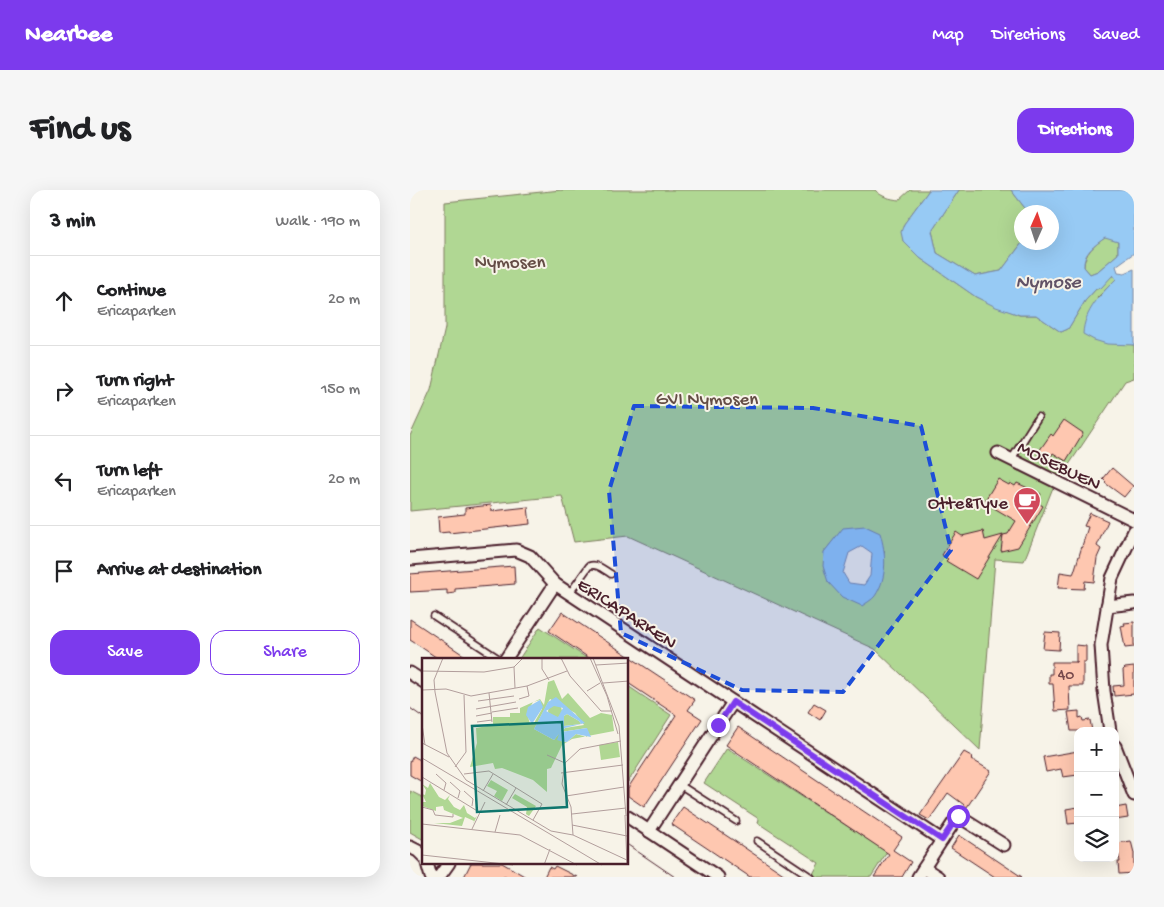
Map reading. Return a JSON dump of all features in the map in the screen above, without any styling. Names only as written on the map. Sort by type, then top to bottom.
[{"type":"street","name":"MOSEBUEN","points":[[998,453],[1134,520]]},
{"type":"street","points":[[1109,727],[1104,691],[1101,645],[1112,578],[1134,531]]},
{"type":"street","points":[[410,559],[516,550],[530,556],[555,584]]},
{"type":"street","name":"ERICAPARKEN","points":[[506,658],[555,584],[942,840]]},
{"type":"street","points":[[1107,606],[1134,603]]},
{"type":"street","points":[[410,673],[422,681]]},
{"type":"street","points":[[649,831],[733,702]]},
{"type":"street","points":[[1119,756],[1133,789]]},
{"type":"street","points":[[938,877],[921,872],[958,816],[1004,845]]},
{"type":"street","points":[[629,818],[718,877]]},
{"type":"street","points":[[410,847],[422,855]]},
{"type":"street","points":[[427,864],[431,877]]},
{"type":"street","points":[[439,877],[448,864]]},
{"type":"lane","points":[[1011,460],[1038,417]]},
{"type":"lane","points":[[569,594],[589,566],[597,565],[611,574]]},
{"type":"lane","points":[[434,616],[498,658]]},
{"type":"lane","points":[[680,785],[736,821]]},
{"type":"lane","points":[[757,840],[810,877]]},
{"type":"highlighted area","points":[[634,406],[813,408],[921,426],[951,550],[843,692],[742,690],[621,633],[609,491]]},
{"type":"green space","points":[[561,190],[875,190],[883,196],[899,200],[910,190],[929,190],[904,224],[903,241],[920,258],[976,297],[1019,315],[1036,315],[1061,332],[1068,329],[1085,301],[1096,289],[1101,288],[1112,274],[1116,279],[1097,298],[1127,344],[1134,345],[1134,378],[1125,381],[1052,490],[1024,561],[995,559],[980,750],[875,649],[628,536],[574,542],[562,496],[410,511],[410,436],[431,390],[445,328],[445,202]],"holes":[[[843,529],[885,551],[862,606],[824,552]]]},
{"type":"green space","points":[[959,190],[1011,190],[1023,205],[1014,205],[1014,250],[1017,250],[1001,271],[975,276],[937,253],[932,231]]},
{"type":"green space","points":[[1106,237],[1118,242],[1118,254],[1098,271],[1090,274],[1084,267],[1084,262],[1094,246]]},
{"type":"green space","points":[[540,627],[586,658],[520,658]]},
{"type":"green space","points":[[629,687],[671,715],[629,780]]},
{"type":"green space","points":[[727,748],[887,852],[871,877],[818,877],[813,874],[819,863],[758,823],[759,819],[704,783]]},
{"type":"green space","points":[[410,791],[422,797],[422,839],[410,832]]},
{"type":"water","name":"Nymose","points":[[929,190],[959,190],[932,231],[937,253],[975,276],[1001,271],[1017,250],[1059,250],[1059,205],[1023,205],[1011,190],[1134,190],[1134,253],[1116,266],[1118,272],[1125,273],[1134,269],[1134,345],[1107,344],[1083,334],[1086,318],[1090,310],[1116,279],[1113,275],[1085,301],[1068,329],[1061,332],[1036,315],[1020,315],[996,307],[976,297],[920,258],[903,241],[901,232],[904,224]],"holes":[[[1105,238],[1118,242],[1118,254],[1098,271],[1090,274],[1084,267],[1085,258],[1090,250]]]},
{"type":"water","points":[[865,526],[880,533],[882,541],[885,565],[882,581],[875,596],[862,606],[842,597],[828,582],[823,566],[824,552],[843,528]],"holes":[[[862,546],[872,553],[870,576],[864,585],[849,583],[843,573],[849,553]]]},
{"type":"building","points":[[1064,420],[1083,433],[1066,461],[1053,453],[1048,461],[1037,454]]},
{"type":"building","points":[[1112,468],[1133,486],[1124,497],[1105,483],[1103,479]]},
{"type":"building","points":[[998,479],[1009,485],[1010,483],[1015,486],[1017,483],[1041,494],[1036,502],[1043,506],[1018,547],[1001,551],[1003,535],[1008,534],[1016,521],[984,502]]},
{"type":"building","points":[[491,505],[492,511],[528,507],[530,524],[439,533],[438,517],[465,514],[465,508]]},
{"type":"building","points":[[1090,513],[1108,521],[1097,546],[1101,549],[1097,558],[1094,582],[1085,581],[1084,589],[1058,588],[1060,572],[1073,574],[1074,572],[1088,527],[1084,526]]},
{"type":"building","points":[[983,531],[985,540],[1003,535],[976,579],[946,561],[948,559],[942,555],[956,532],[962,536]]},
{"type":"building","points":[[514,566],[515,584],[455,589],[455,593],[447,594],[447,590],[410,592],[410,574]]},
{"type":"building","points":[[562,612],[695,700],[688,710],[702,719],[644,807],[629,797],[629,786],[676,715],[629,684],[629,658],[589,658],[549,631]]},
{"type":"building","points":[[410,619],[468,658],[437,658],[410,640]]},
{"type":"building","points":[[1134,622],[1134,647],[1125,648],[1121,626],[1125,625],[1124,623]]},
{"type":"building","points":[[1045,632],[1060,633],[1059,650],[1043,649]]},
{"type":"building","points":[[1076,645],[1086,646],[1086,662],[1083,662],[1083,686],[1069,686],[1070,710],[1055,711],[1053,684],[1049,684],[1049,674],[1052,674],[1052,662],[1076,662]]},
{"type":"building","points":[[1134,667],[1134,694],[1114,696],[1113,686],[1124,685],[1123,670]]},
{"type":"building","points":[[814,703],[826,710],[820,720],[808,712]]},
{"type":"building","points":[[1079,711],[1079,718],[1082,717],[1083,721],[1090,720],[1091,727],[1074,727],[1074,731],[1071,731],[1068,712]]},
{"type":"building","points":[[738,727],[902,837],[893,850],[911,862],[902,877],[874,877],[889,854],[726,745]]},
{"type":"building","points":[[964,752],[973,757],[971,759],[991,771],[967,807],[948,793],[929,820],[920,815]]},
{"type":"building","points":[[1074,752],[1074,776],[1063,777],[1061,769],[1046,772],[1043,757]]},
{"type":"building","points":[[413,756],[422,761],[422,782],[410,775],[410,762]]},
{"type":"building","points":[[1126,806],[1128,818],[1119,819],[1119,807]]},
{"type":"building","points":[[683,807],[788,877],[750,877],[671,824]]},
{"type":"building","points":[[1074,808],[1074,823],[1068,824],[1066,809]]},
{"type":"building","points":[[959,835],[1022,877],[995,877],[951,848]]},
{"type":"building","points":[[1131,841],[1134,853],[1134,873],[1119,874],[1119,843]]},
{"type":"building","points":[[470,864],[504,864],[526,877],[464,877]]},
{"type":"building","points":[[555,866],[577,877],[544,877],[549,867],[553,869]]},
{"type":"tram line","points":[[410,708],[422,717]]},
{"type":"tram line","points":[[629,846],[675,877]]},
{"type":"place","name":"Otte&Tyve","points":[[1027,525]]},
{"type":"route","points":[[718,725],[733,702],[942,840],[958,816]]},
{"type":"park label","name":"Nymosen","points":[[510,260]]},
{"type":"park label","name":"GVI Nymosen","points":[[707,397]]}]
